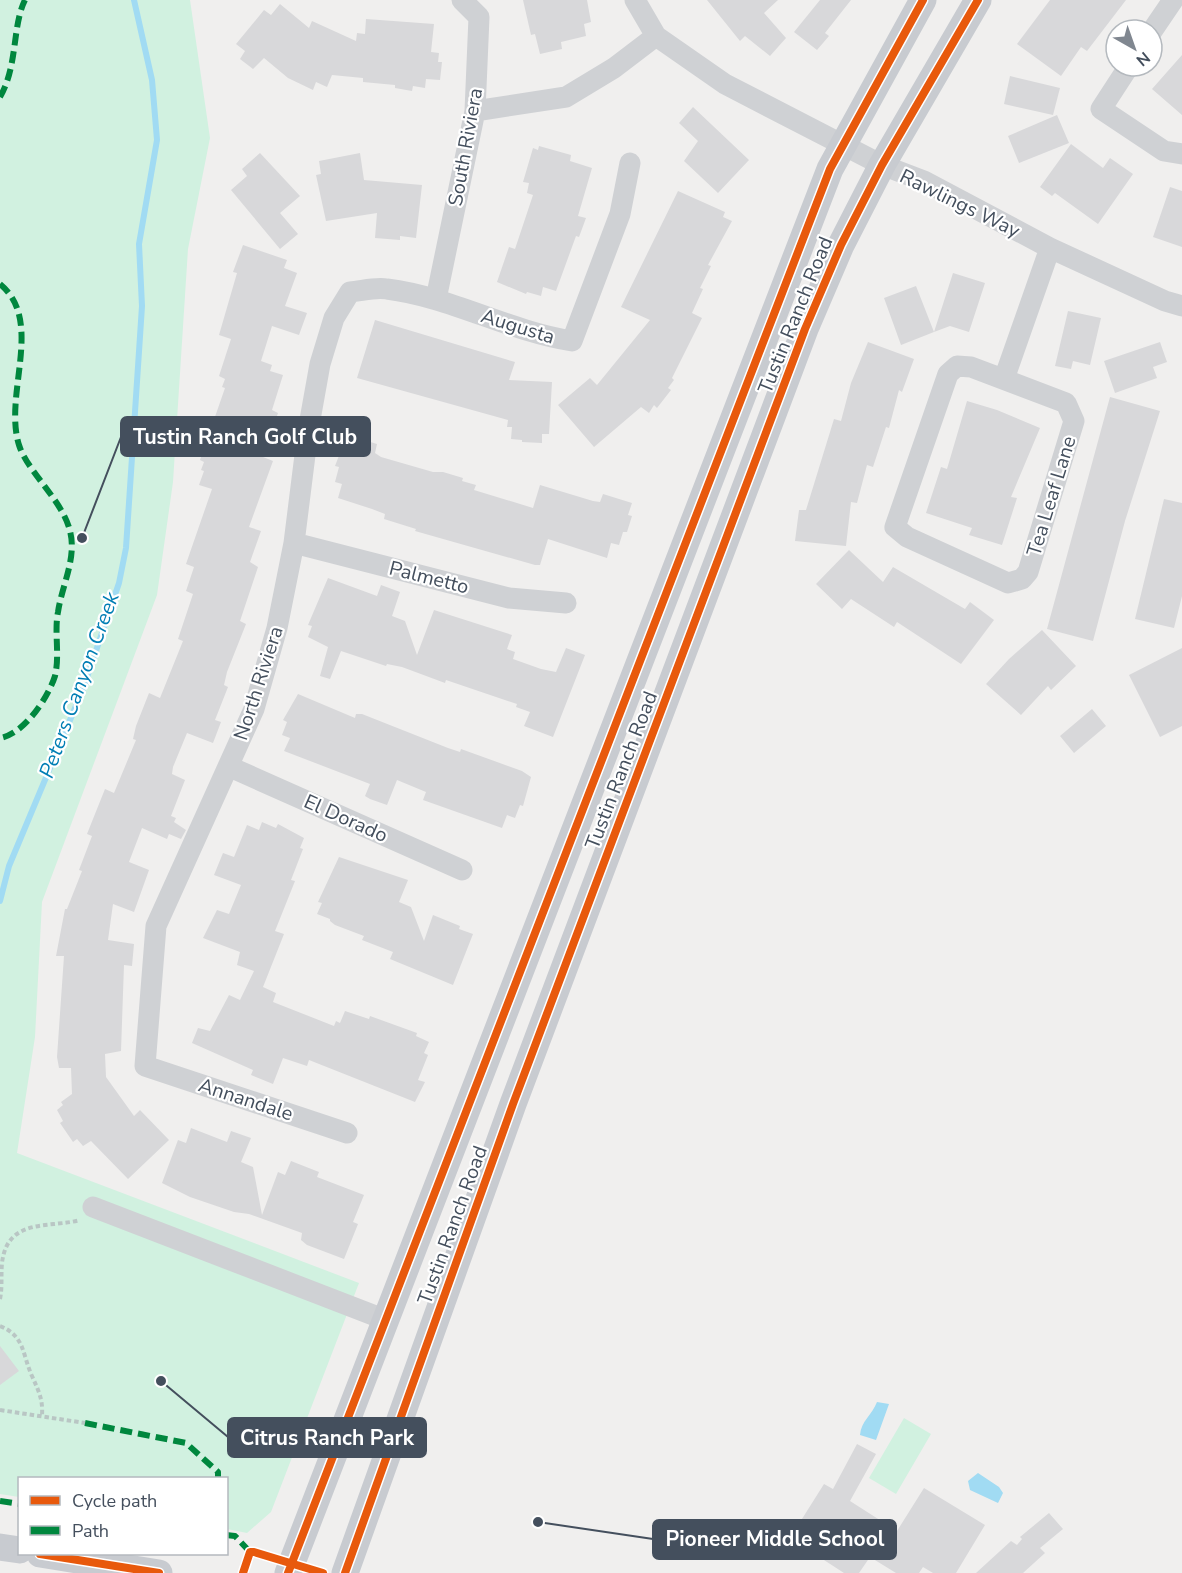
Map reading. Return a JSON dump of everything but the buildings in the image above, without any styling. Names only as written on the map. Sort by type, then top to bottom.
[{"type":"main road","name":"Tustin Ranch Road","points":[[288,1573],[813,214],[842,146],[923,0]]},
{"type":"main road","name":"Tustin Ranch Road","points":[[345,1573],[513,1104],[805,329],[841,245],[882,165],[978,0]]},
{"type":"main road","points":[[0,1547],[18,1550]]},
{"type":"main road","points":[[46,1555],[159,1573]]},
{"type":"street","name":"South Riviera","points":[[436,299],[475,111],[479,18],[462,0]]},
{"type":"street","name":"Rawlings Way","points":[[635,0],[657,36],[725,84],[842,146],[919,179],[1050,248],[1165,301],[1182,306]]},
{"type":"street","points":[[1161,18],[1173,0]]},
{"type":"street","points":[[475,111],[566,97],[614,68],[657,36]]},
{"type":"street","points":[[1121,78],[1101,109],[1164,151],[1182,154]]},
{"type":"street","name":"Augusta","points":[[350,292],[385,288],[436,299],[541,336],[572,341],[620,214],[630,163]]},
{"type":"street","points":[[1004,379],[1050,248]]},
{"type":"street","name":"North Riviera","points":[[145,1066],[156,926],[254,709],[277,628],[294,543],[308,431],[320,364],[334,318],[350,292]]},
{"type":"street","name":"Tea Leaf Lane","points":[[957,366],[971,367],[1004,379],[1066,403],[1074,421],[1028,572],[1022,579],[1008,583],[907,537],[895,527],[948,374],[957,366]]},
{"type":"street","name":"Palmetto","points":[[294,543],[509,598],[566,603]]},
{"type":"street","name":"El Dorado","points":[[230,766],[462,870]]},
{"type":"street","name":"Annandale","points":[[145,1066],[347,1133]]},
{"type":"street","points":[[93,1207],[386,1320]]},
{"type":"path","points":[[0,1299],[2,1257],[7,1244],[13,1237],[24,1228],[84,1218],[93,1207]]},
{"type":"path","points":[[0,1326],[14,1333],[21,1342],[32,1377],[43,1399],[42,1416]]},
{"type":"path","points":[[0,1410],[85,1423]]},
{"type":"green space","points":[[0,0],[190,0],[210,138],[188,249],[173,482],[157,595],[42,902],[35,1037],[17,1153],[359,1283],[271,1512],[247,1533],[228,1529],[228,1477],[18,1477],[18,1497],[0,1494]]},
{"type":"green space","points":[[904,1418],[931,1434],[896,1494],[869,1478]]},
{"type":"water","points":[[877,1402],[889,1404],[876,1440],[860,1435],[862,1426]]},
{"type":"water","points":[[978,1473],[999,1487],[1003,1493],[998,1503],[970,1490],[968,1481]]},
{"type":"waterway","name":"Peters Canyon Creek","points":[[0,901],[9,866],[83,689],[119,583],[126,548],[142,306],[139,244],[157,140],[152,80],[134,0]]},
{"type":"marked path","points":[[0,97],[10,72],[18,22],[25,0]]},
{"type":"marked path","points":[[0,284],[13,299],[20,318],[22,338],[15,425],[19,445],[29,465],[60,509],[72,541],[72,551],[57,620],[57,660],[52,685],[34,714],[18,730],[0,738]]},
{"type":"marked path","points":[[85,1423],[186,1443],[218,1472],[218,1477]]},
{"type":"marked path","points":[[0,1501],[18,1504]]},
{"type":"marked path","points":[[228,1535],[235,1536],[250,1552]]},
{"type":"cycle path","points":[[288,1573],[830,169],[923,0]]},
{"type":"cycle path","points":[[345,1573],[513,1104],[805,329],[841,245],[882,165],[978,0]]},
{"type":"cycle path","points":[[243,1573],[250,1552],[323,1573]]},
{"type":"cycle path","points":[[46,1555],[159,1573]]},
{"type":"place","name":"Tustin Ranch Golf Club","points":[[82,538]]},
{"type":"place","name":"Citrus Ranch Park","points":[[161,1381]]},
{"type":"place","name":"Pioneer Middle School","points":[[538,1522]]}]
